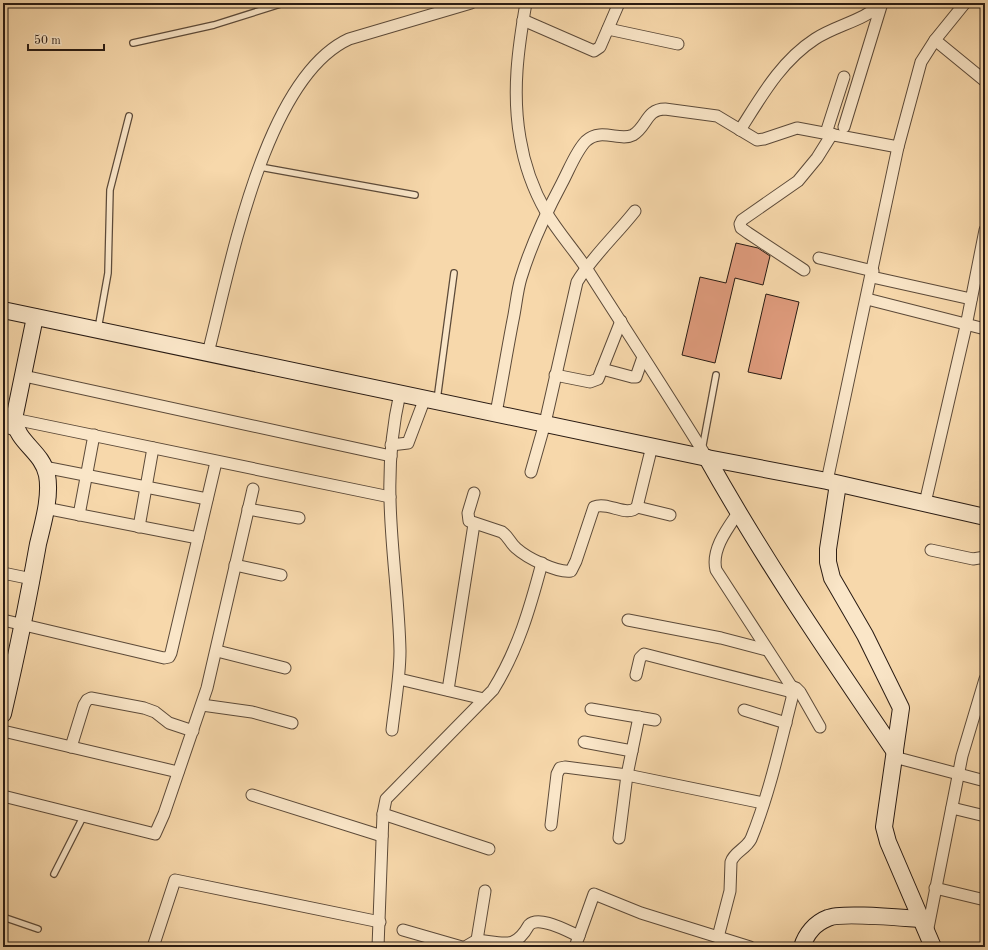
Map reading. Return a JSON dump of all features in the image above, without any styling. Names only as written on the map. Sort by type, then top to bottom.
[{"type":"street","points":[[208,353],[248,201],[260,167],[282,115],[291,98],[312,68],[325,53],[337,44],[349,39],[471,3]]},
{"type":"street","points":[[526,3],[515,75],[520,139],[535,189],[546,212],[587,268],[705,454],[738,514],[894,754],[985,781]]},
{"type":"street","points":[[523,20],[594,51],[600,47],[619,3]]},
{"type":"street","points":[[844,127],[882,3]]},
{"type":"street","points":[[740,130],[779,71],[806,46],[824,34],[867,14],[882,3]]},
{"type":"street","points":[[927,933],[888,842],[884,827],[900,716],[898,700],[865,635],[836,587],[828,562],[828,549],[832,482],[898,147],[921,62],[935,40],[966,3]]},
{"type":"street","points":[[608,29],[678,44]]},
{"type":"street","points":[[935,40],[985,81]]},
{"type":"street","points":[[804,270],[741,228],[740,224],[742,220],[798,180],[817,158],[829,134],[844,77]]},
{"type":"street","points":[[496,413],[521,280],[546,212],[586,141],[594,136],[603,134],[633,135],[651,113],[658,110],[717,116],[757,140],[797,128],[898,147]]},
{"type":"street","points":[[531,472],[545,423],[577,282],[635,211]]},
{"type":"street","points":[[925,503],[966,326],[985,230]]},
{"type":"street","points":[[819,258],[872,274],[971,299]]},
{"type":"street","points":[[867,299],[966,326],[985,329]]},
{"type":"street","points":[[3,310],[652,446],[705,454],[985,517]]},
{"type":"street","points":[[11,425],[24,376],[35,317]]},
{"type":"street","points":[[555,375],[594,381],[598,379],[621,321]]},
{"type":"street","points":[[602,369],[636,377],[643,357]]},
{"type":"street","points":[[24,376],[391,456]]},
{"type":"street","points":[[392,730],[399,679],[398,598],[390,497],[391,445],[400,393]]},
{"type":"street","points":[[391,445],[408,444],[431,399]]},
{"type":"street","points":[[11,425],[94,435],[216,462],[390,497]]},
{"type":"street","points":[[3,714],[32,579],[48,488],[44,467],[38,455],[11,425]]},
{"type":"street","points":[[79,515],[94,435]]},
{"type":"street","points":[[474,493],[468,518],[474,524],[502,532],[517,549],[542,563],[566,572],[573,568],[594,507],[606,505],[629,511],[634,510],[637,507],[652,446]]},
{"type":"street","points":[[139,527],[153,448]]},
{"type":"street","points":[[3,620],[169,658],[216,462]]},
{"type":"street","points":[[44,467],[146,486],[207,500]]},
{"type":"street","points":[[3,796],[155,834],[164,814],[202,705],[217,650],[252,489]]},
{"type":"street","points":[[637,507],[670,515]]},
{"type":"street","points":[[45,508],[198,538]]},
{"type":"street","points":[[248,509],[299,518]]},
{"type":"street","points":[[718,937],[730,891],[733,858],[749,843],[763,803],[786,723],[791,689],[716,570],[714,562],[722,538],[738,514]]},
{"type":"street","points":[[448,690],[474,524]]},
{"type":"street","points":[[931,550],[973,559],[985,557]]},
{"type":"street","points":[[378,947],[383,814],[386,799],[484,699],[505,671],[528,617],[542,563]]},
{"type":"street","points":[[235,565],[281,575]]},
{"type":"street","points":[[3,574],[32,579]]},
{"type":"street","points":[[628,620],[709,635],[767,650]]},
{"type":"street","points":[[217,650],[285,668]]},
{"type":"street","points":[[636,675],[640,658],[644,654],[791,689],[796,688],[800,692],[820,727]]},
{"type":"street","points":[[399,679],[484,699]]},
{"type":"street","points":[[927,933],[962,756],[985,681]]},
{"type":"street","points":[[72,747],[84,705],[87,700],[91,698],[144,708],[154,712],[174,726],[193,731]]},
{"type":"street","points":[[202,705],[252,712],[292,723]]},
{"type":"street","points":[[591,709],[655,720]]},
{"type":"street","points":[[744,710],[786,723]]},
{"type":"street","points":[[619,838],[627,775],[639,717]]},
{"type":"street","points":[[3,731],[178,772]]},
{"type":"street","points":[[584,742],[632,751]]},
{"type":"street","points":[[551,825],[555,783],[560,768],[565,767],[627,775],[763,803]]},
{"type":"street","points":[[252,795],[382,836]]},
{"type":"street","points":[[952,808],[985,816]]},
{"type":"street","points":[[383,814],[489,850]]},
{"type":"street","points":[[153,947],[175,880],[380,922]]},
{"type":"street","points":[[935,888],[985,900]]},
{"type":"street","points":[[477,940],[485,891]]},
{"type":"street","points":[[575,947],[594,894],[641,914],[750,947]]},
{"type":"street","points":[[802,947],[810,930],[828,917],[857,916],[927,933]]},
{"type":"street","points":[[403,930],[464,947],[477,940],[515,946],[523,938],[528,925],[537,921],[544,922],[578,936]]},
{"type":"lane","points":[[133,43],[214,25],[284,3]]},
{"type":"lane","points":[[98,329],[108,272],[110,190],[129,116]]},
{"type":"lane","points":[[260,167],[415,195]]},
{"type":"lane","points":[[431,399],[454,273]]},
{"type":"lane","points":[[705,454],[716,375]]},
{"type":"lane","points":[[54,874],[84,817]]},
{"type":"lane","points":[[3,917],[38,930]]},
{"type":"building","points":[[736,243],[758,248],[770,256],[763,285],[735,278],[715,363],[682,355],[700,277],[726,283]]},
{"type":"building","points":[[766,294],[799,302],[781,379],[748,372]]}]
